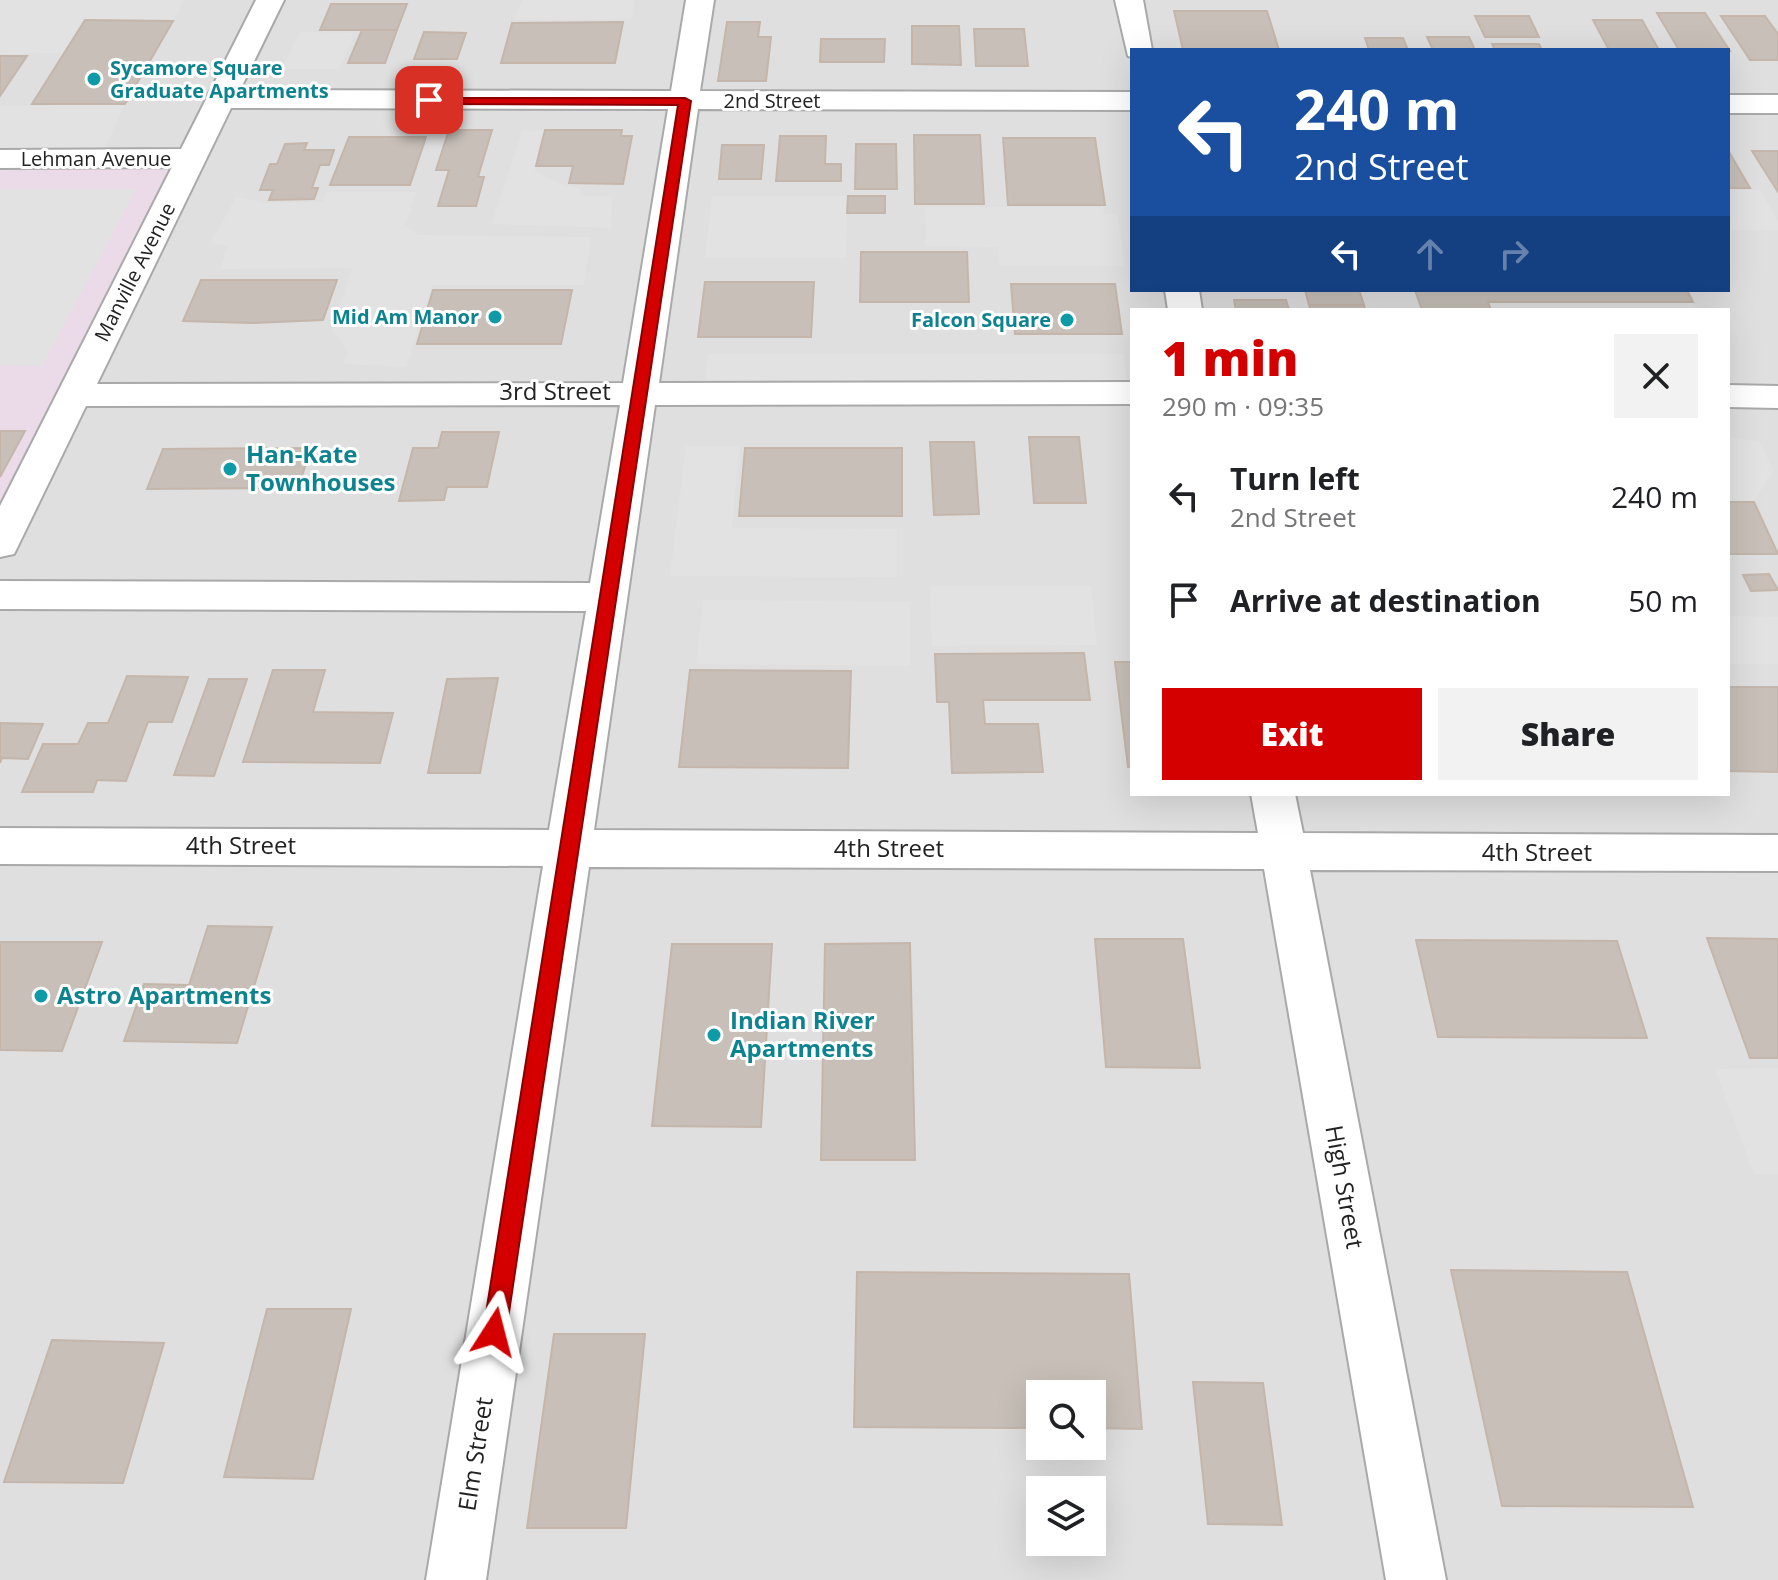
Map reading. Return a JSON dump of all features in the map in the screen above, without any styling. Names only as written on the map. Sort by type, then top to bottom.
[{"type":"street","name":"Manville Avenue","points":[[0,544],[270,0]]},
{"type":"street","name":"Elm Street","points":[[456,1580],[700,0]]},
{"type":"street","points":[[1129,0],[1138,48]]},
{"type":"street","name":"2nd Street","points":[[220,99],[1130,101]]},
{"type":"street","points":[[1730,104],[1778,104]]},
{"type":"street","name":"Lehman Avenue","points":[[0,159],[191,158]]},
{"type":"street","name":"3rd Street","points":[[73,395],[1130,393]]},
{"type":"street","points":[[1730,396],[1778,397]]},
{"type":"street","points":[[0,595],[608,597]]},
{"type":"street","name":"High Street","points":[[1273,796],[1416,1580]]},
{"type":"street","name":"4th Street","points":[[0,846],[1778,853]]},
{"type":"shaded area","points":[[0,0],[1778,0],[1778,1580],[0,1580]]},
{"type":"shaded area","points":[[0,0],[184,0],[173,21],[85,20],[64,53],[0,54]]},
{"type":"shaded area","points":[[522,0],[635,0],[631,19],[514,20]]},
{"type":"shaded area","points":[[300,32],[355,33],[339,69],[282,69]]},
{"type":"shaded area","points":[[125,104],[100,159],[0,159],[0,106]]},
{"type":"shaded area","points":[[545,130],[535,171],[557,183],[580,188],[581,196],[612,196],[611,228],[492,224],[522,131]]},
{"type":"shaded area","points":[[191,158],[0,544],[0,159]]},
{"type":"shaded area","points":[[0,189],[136,189],[42,366],[0,365]]},
{"type":"shaded area","points":[[1730,190],[1760,190],[1778,221],[1778,230],[1730,230]]},
{"type":"shaded area","points":[[327,192],[416,192],[405,225],[418,235],[591,237],[584,285],[432,285],[406,367],[343,364],[348,351],[332,329],[352,268],[220,269],[228,246],[211,243],[236,197],[264,203],[322,202]]},
{"type":"shaded area","points":[[712,196],[848,196],[846,258],[705,258]]},
{"type":"shaded area","points":[[925,207],[1103,207],[1104,214],[1117,214],[1125,266],[1000,266],[998,247],[926,246]]},
{"type":"shaded area","points":[[1488,302],[1693,302],[1696,308],[1490,308]]},
{"type":"shaded area","points":[[708,354],[1124,354],[1128,393],[704,391]]},
{"type":"shaded area","points":[[1730,437],[1760,442],[1773,470],[1754,502],[1730,502]]},
{"type":"shaded area","points":[[686,446],[739,446],[732,528],[897,529],[897,577],[670,576]]},
{"type":"shaded area","points":[[930,586],[1091,586],[1097,645],[932,646]]},
{"type":"shaded area","points":[[703,600],[910,602],[910,666],[696,664]]},
{"type":"shaded area","points":[[1730,616],[1778,617],[1778,664],[1730,664]]},
{"type":"shaded area","points":[[1778,1068],[1778,1174],[1754,1174],[1715,1069]]},
{"type":"building","points":[[331,4],[407,4],[397,30],[320,30]]},
{"type":"building","points":[[1174,11],[1267,11],[1278,48],[1183,48]]},
{"type":"building","points":[[1657,13],[1705,13],[1728,48],[1678,48]]},
{"type":"building","points":[[1475,16],[1529,16],[1539,37],[1485,37]]},
{"type":"building","points":[[1721,16],[1765,16],[1778,34],[1778,60],[1750,60]]},
{"type":"building","name":"Sycamore Square Graduate Apartments","points":[[85,20],[173,21],[125,104],[32,104]]},
{"type":"building","points":[[1593,20],[1642,20],[1658,48],[1608,48]]},
{"type":"building","points":[[623,22],[615,63],[501,63],[512,23]]},
{"type":"building","points":[[727,22],[760,22],[758,37],[771,37],[766,81],[718,81]]},
{"type":"building","points":[[912,26],[959,26],[961,65],[912,64]]},
{"type":"building","points":[[974,29],[1024,29],[1028,66],[976,66]]},
{"type":"building","points":[[362,30],[397,30],[385,63],[348,63]]},
{"type":"building","points":[[424,32],[466,33],[457,59],[414,59]]},
{"type":"building","points":[[1427,37],[1469,37],[1474,48],[1432,48]]},
{"type":"building","points":[[1365,38],[1403,38],[1407,48],[1368,48]]},
{"type":"building","points":[[821,39],[885,39],[884,62],[820,62]]},
{"type":"building","points":[[1492,44],[1539,44],[1541,48],[1494,48]]},
{"type":"building","points":[[0,56],[27,56],[0,96]]},
{"type":"building","points":[[449,130],[492,130],[478,177],[484,177],[476,206],[438,206],[449,170],[436,170]]},
{"type":"building","points":[[545,130],[622,130],[621,136],[632,136],[623,184],[569,183],[573,166],[536,166]]},
{"type":"building","points":[[914,135],[980,135],[984,204],[915,204]]},
{"type":"building","points":[[780,136],[826,136],[825,164],[841,164],[841,181],[776,181]]},
{"type":"building","points":[[349,137],[426,137],[410,185],[330,185]]},
{"type":"building","points":[[1003,138],[1095,138],[1105,205],[1008,205]]},
{"type":"building","points":[[307,143],[304,150],[334,150],[329,165],[320,165],[312,188],[318,188],[314,199],[269,200],[273,190],[260,190],[270,164],[277,164],[285,144]]},
{"type":"building","points":[[856,144],[896,144],[897,189],[855,189]]},
{"type":"building","points":[[722,145],[764,145],[761,179],[719,179]]},
{"type":"building","points":[[1752,151],[1778,151],[1778,192]]},
{"type":"building","points":[[1730,153],[1750,188],[1730,188]]},
{"type":"building","points":[[848,196],[885,196],[885,213],[847,213]]},
{"type":"building","points":[[861,252],[967,252],[969,302],[860,302]]},
{"type":"building","points":[[201,280],[337,280],[323,320],[252,323],[183,321]]},
{"type":"building","points":[[705,282],[814,282],[811,337],[698,337]]},
{"type":"building","name":"Falcon Square","points":[[1011,284],[1115,284],[1122,334],[1015,334]]},
{"type":"building","name":"Mid Am Manor","points":[[433,290],[572,290],[561,344],[417,344]]},
{"type":"building","points":[[1306,292],[1360,292],[1364,305],[1309,305]]},
{"type":"building","points":[[1416,292],[1688,292],[1693,302],[1488,302],[1490,308],[1421,308]]},
{"type":"building","points":[[1234,300],[1286,300],[1288,308],[1236,308]]},
{"type":"building","points":[[1309,305],[1364,305],[1365,308],[1310,308]]},
{"type":"building","points":[[0,431],[25,431],[0,477]]},
{"type":"building","points":[[442,432],[499,432],[487,487],[447,487],[444,500],[399,501],[413,448],[438,448]]},
{"type":"building","points":[[1029,437],[1079,437],[1086,503],[1034,503]]},
{"type":"building","points":[[930,442],[974,442],[979,514],[934,515]]},
{"type":"building","name":"Han-Kate Townhouses","points":[[311,448],[298,488],[147,489],[163,449]]},
{"type":"building","points":[[745,448],[902,448],[902,516],[739,516]]},
{"type":"building","points":[[1730,502],[1754,502],[1778,554],[1730,554]]},
{"type":"building","points":[[1769,574],[1778,590],[1751,591],[1743,575]]},
{"type":"building","points":[[1084,653],[1090,700],[983,700],[985,724],[1038,724],[1043,772],[952,773],[949,702],[937,702],[935,654]]},
{"type":"building","points":[[1115,662],[1130,662],[1128,767]]},
{"type":"building","points":[[273,670],[325,670],[313,712],[393,713],[380,763],[243,762]]},
{"type":"building","points":[[690,670],[851,671],[848,768],[679,767]]},
{"type":"building","points":[[127,676],[188,677],[172,722],[148,722],[126,781],[97,780],[93,792],[22,792],[43,744],[78,744],[88,723],[108,723]]},
{"type":"building","points":[[498,678],[480,773],[428,773],[447,679]]},
{"type":"building","points":[[209,679],[247,679],[214,776],[174,775]]},
{"type":"building","points":[[1730,687],[1778,687],[1778,772],[1730,771]]},
{"type":"building","points":[[0,723],[43,724],[28,759],[2,758],[0,763]]},
{"type":"building","points":[[208,926],[272,927],[237,1043],[124,1041],[144,984],[189,985]]},
{"type":"building","points":[[1707,938],[1778,939],[1778,1058],[1750,1058]]},
{"type":"building","points":[[1095,939],[1183,939],[1200,1068],[1106,1067]]},
{"type":"building","points":[[1416,940],[1617,941],[1647,1038],[1438,1037]]},
{"type":"building","name":"Astro Apartments","points":[[0,942],[102,942],[62,1051],[0,1050]]},
{"type":"building","points":[[910,943],[915,1160],[821,1160],[825,944]]},
{"type":"building","name":"Indian River Apartments","points":[[672,944],[772,944],[761,1127],[652,1126]]},
{"type":"building","points":[[1451,1270],[1627,1272],[1693,1507],[1502,1506]]},
{"type":"building","points":[[857,1272],[1129,1274],[1142,1429],[1106,1428],[1106,1380],[1026,1380],[1026,1428],[854,1427]]},
{"type":"building","points":[[267,1309],[351,1309],[313,1479],[224,1477]]},
{"type":"building","points":[[554,1334],[645,1334],[626,1528],[527,1528]]},
{"type":"building","points":[[52,1340],[164,1343],[123,1483],[4,1482]]},
{"type":"building","points":[[1193,1382],[1263,1383],[1282,1525],[1208,1524]]},
{"type":"place","name":"Sycamore Square Graduate Apartments","points":[[94,79]]},
{"type":"place","name":"Mid Am Manor","points":[[495,317]]},
{"type":"place","name":"Falcon Square","points":[[1067,320]]},
{"type":"place","name":"Han-Kate Townhouses","points":[[230,469]]},
{"type":"place","name":"Astro Apartments","points":[[41,996]]},
{"type":"place","name":"Indian River Apartments","points":[[714,1035]]},
{"type":"route","points":[[429,100],[685,101],[494,1332]]}]
